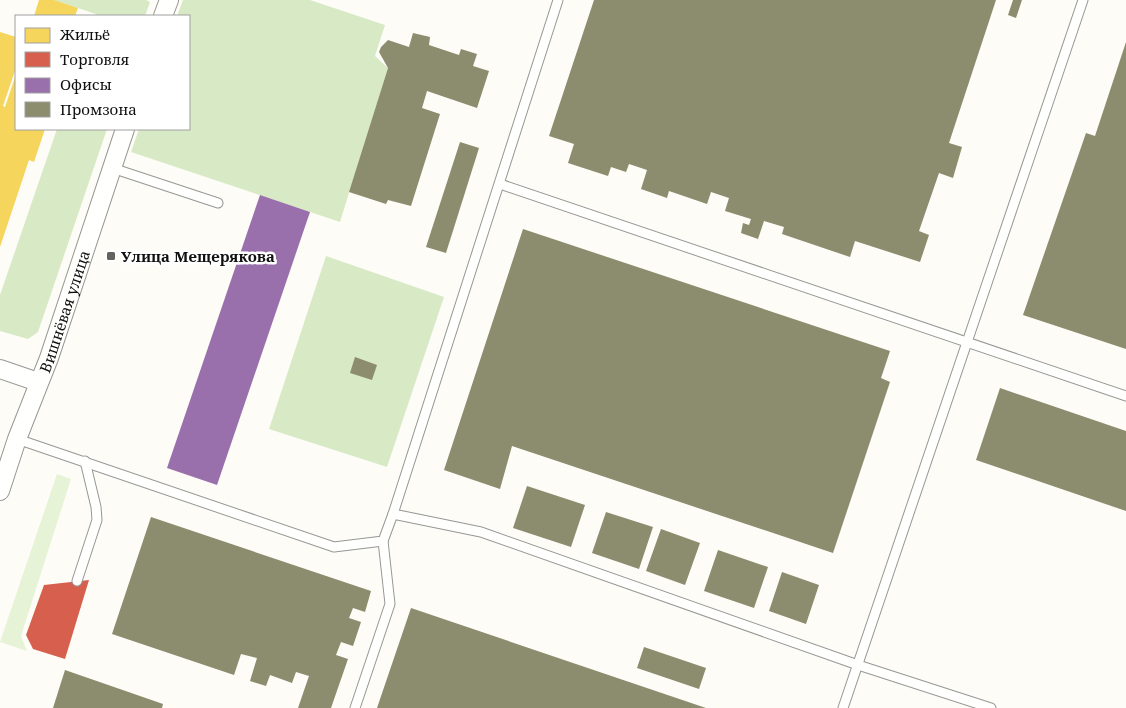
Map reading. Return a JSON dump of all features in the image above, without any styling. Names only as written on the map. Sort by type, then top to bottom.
[{"type":"street","name":"Вишнёвая улица","points":[[0,491],[17,438],[60,324],[125,130]]},
{"type":"street","points":[[0,369],[38,382]]},
{"type":"lane","points":[[355,708],[390,604],[383,542],[558,0]]},
{"type":"lane","points":[[843,708],[1083,0]]},
{"type":"lane","points":[[112,168],[218,203]]},
{"type":"lane","points":[[500,184],[1126,396]]},
{"type":"lane","points":[[17,438],[334,547],[383,542]]},
{"type":"lane","points":[[77,581],[97,520],[96,507],[85,462]]},
{"type":"lane","points":[[393,514],[481,532],[858,665],[991,708]]},
{"type":"green space","points":[[53,0],[146,0],[150,2],[145,15],[96,14]]},
{"type":"green space","points":[[183,0],[310,0],[385,25],[375,56],[388,68],[340,222],[131,152],[139,130],[190,130],[190,15],[177,15]]},
{"type":"green space","points":[[57,130],[107,130],[38,332],[28,339],[0,331],[0,295]]},
{"type":"green space","points":[[326,256],[444,297],[387,467],[269,429]]},
{"type":"green space","points":[[57,474],[71,479],[21,636],[27,651],[0,642]]},
{"type":"building: Жильё","points":[[39,0],[54,0],[78,8],[75,15],[34,15]]},
{"type":"building: Жильё","points":[[0,32],[15,37],[15,71],[3,106],[5,107],[15,77],[15,130],[45,130],[34,162],[29,160],[0,247]]},
{"type":"building: Торговля","points":[[89,580],[65,659],[33,649],[26,635],[44,585]]},
{"type":"building: Офисы","points":[[260,195],[310,212],[217,485],[167,468]]},
{"type":"building: Промзона","points":[[594,0],[996,0],[949,143],[962,147],[953,178],[939,173],[919,231],[929,235],[920,262],[855,241],[850,257],[782,234],[784,227],[764,221],[758,239],[741,233],[743,223],[749,225],[751,219],[725,211],[729,198],[711,192],[707,204],[669,191],[667,198],[641,189],[647,170],[629,164],[626,172],[611,167],[608,176],[568,163],[574,144],[549,136]]},
{"type":"building: Промзона","points":[[1013,0],[1022,0],[1016,18],[1008,15]]},
{"type":"building: Промзона","points":[[413,33],[430,37],[429,45],[459,55],[461,49],[477,54],[473,66],[489,71],[477,108],[427,91],[422,108],[440,114],[411,206],[388,200],[386,204],[349,192],[388,68],[379,52],[381,47],[388,40],[409,47]]},
{"type":"building: Промзона","points":[[1126,42],[1126,349],[1023,315],[1086,133],[1095,136]]},
{"type":"building: Промзона","points":[[460,142],[479,148],[446,253],[426,247]]},
{"type":"building: Промзона","points":[[523,229],[890,351],[881,378],[890,382],[833,553],[512,446],[500,489],[444,470]]},
{"type":"building: Промзона","points":[[355,357],[377,365],[372,380],[350,373]]},
{"type":"building: Промзона","points":[[1000,388],[1126,431],[1126,511],[976,460]]},
{"type":"building: Промзона","points":[[527,486],[585,505],[571,547],[513,528]]},
{"type":"building: Промзона","points":[[606,512],[653,527],[639,569],[592,553]]},
{"type":"building: Промзона","points":[[151,517],[371,591],[365,612],[353,608],[349,618],[361,622],[353,646],[341,642],[336,655],[348,659],[331,708],[298,708],[309,676],[296,672],[292,683],[270,675],[266,686],[250,681],[257,658],[241,654],[234,675],[112,634]]},
{"type":"building: Промзона","points":[[661,529],[700,543],[685,585],[646,571]]},
{"type":"building: Промзона","points":[[718,550],[768,567],[754,608],[704,591]]},
{"type":"building: Промзона","points":[[782,572],[819,585],[806,624],[769,611]]},
{"type":"building: Промзона","points":[[411,608],[706,708],[377,708]]},
{"type":"building: Промзона","points":[[644,647],[706,668],[699,689],[637,668]]},
{"type":"building: Промзона","points":[[65,670],[163,704],[162,708],[53,708]]},
{"type":"place","name":"Улица Мещерякова","points":[[111,256]]}]
